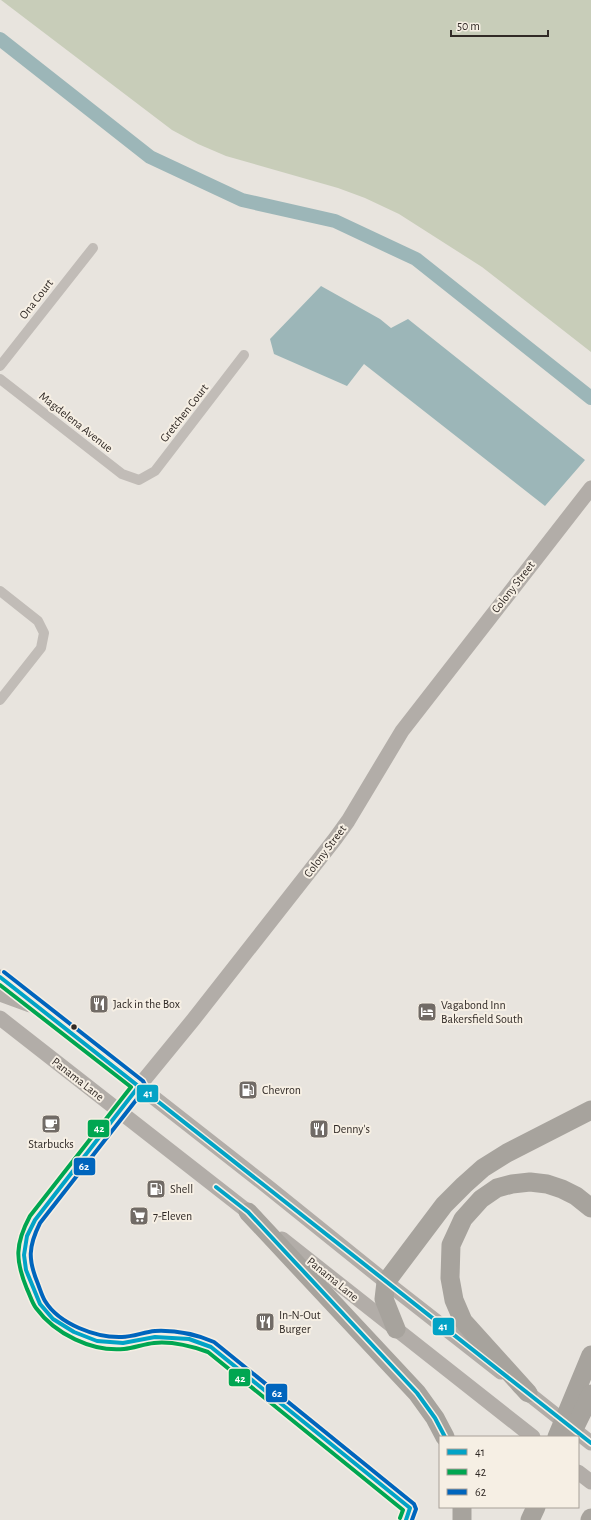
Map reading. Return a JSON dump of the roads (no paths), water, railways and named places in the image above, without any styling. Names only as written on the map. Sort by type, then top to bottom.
[{"type":"highway","points":[[396,1329],[384,1298],[386,1282],[444,1205],[464,1184],[483,1168],[507,1153],[591,1110]]},
{"type":"highway","points":[[528,1393],[463,1321],[454,1300],[450,1278],[452,1245],[463,1219],[481,1199],[497,1188],[512,1184],[530,1182],[547,1184],[576,1196],[591,1208]]},
{"type":"highway","points":[[248,1212],[416,1392],[435,1418],[444,1436]]},
{"type":"highway","points":[[557,1436],[591,1355]]},
{"type":"highway","points":[[570,1436],[591,1394]]},
{"type":"highway","points":[[462,1508],[462,1520]]},
{"type":"highway","points":[[523,1520],[529,1508]]},
{"type":"highway","points":[[530,1520],[536,1508]]},
{"type":"main road","name":"Colony Street","points":[[138,1086],[193,1020],[335,839],[348,821],[402,731],[591,488]]},
{"type":"main road","points":[[0,977],[591,1443]]},
{"type":"main road","points":[[0,994],[39,1008]]},
{"type":"main road","name":"Panama Lane","points":[[0,1018],[532,1436]]},
{"type":"main road","name":"Colony Street","points":[[47,1205],[119,1111]]},
{"type":"main road","points":[[579,1473],[591,1482]]},
{"type":"street","name":"Ona Court","points":[[0,366],[93,248]]},
{"type":"street","name":"Gretchen Court","points":[[138,480],[155,471],[244,355]]},
{"type":"street","name":"Magdelena Avenue","points":[[0,378],[122,474],[138,480]]},
{"type":"street","points":[[0,591],[38,621],[44,633],[41,648],[0,700]]},
{"type":"street","name":"Colony Street","points":[[119,1111],[138,1086]]},
{"type":"water","points":[[321,286],[380,319],[391,328],[408,319],[585,460],[545,506],[364,364],[347,386],[274,354],[270,339]]},
{"type":"waterway","points":[[0,39],[150,157],[242,200],[335,221],[416,259],[591,398]]},
{"type":"place","name":"Jack in the Box","points":[[99,1004]]},
{"type":"place","name":"Vagabond Inn Bakersfield South","points":[[427,1012]]},
{"type":"place","name":"Chevron","points":[[248,1090]]},
{"type":"place","name":"Starbucks","points":[[51,1124]]},
{"type":"place","name":"Denny's","points":[[319,1129]]},
{"type":"place","name":"Shell","points":[[156,1189]]},
{"type":"place","name":"7-Eleven","points":[[139,1216]]},
{"type":"place","name":"In-N-Out Burger","points":[[265,1322]]}]
